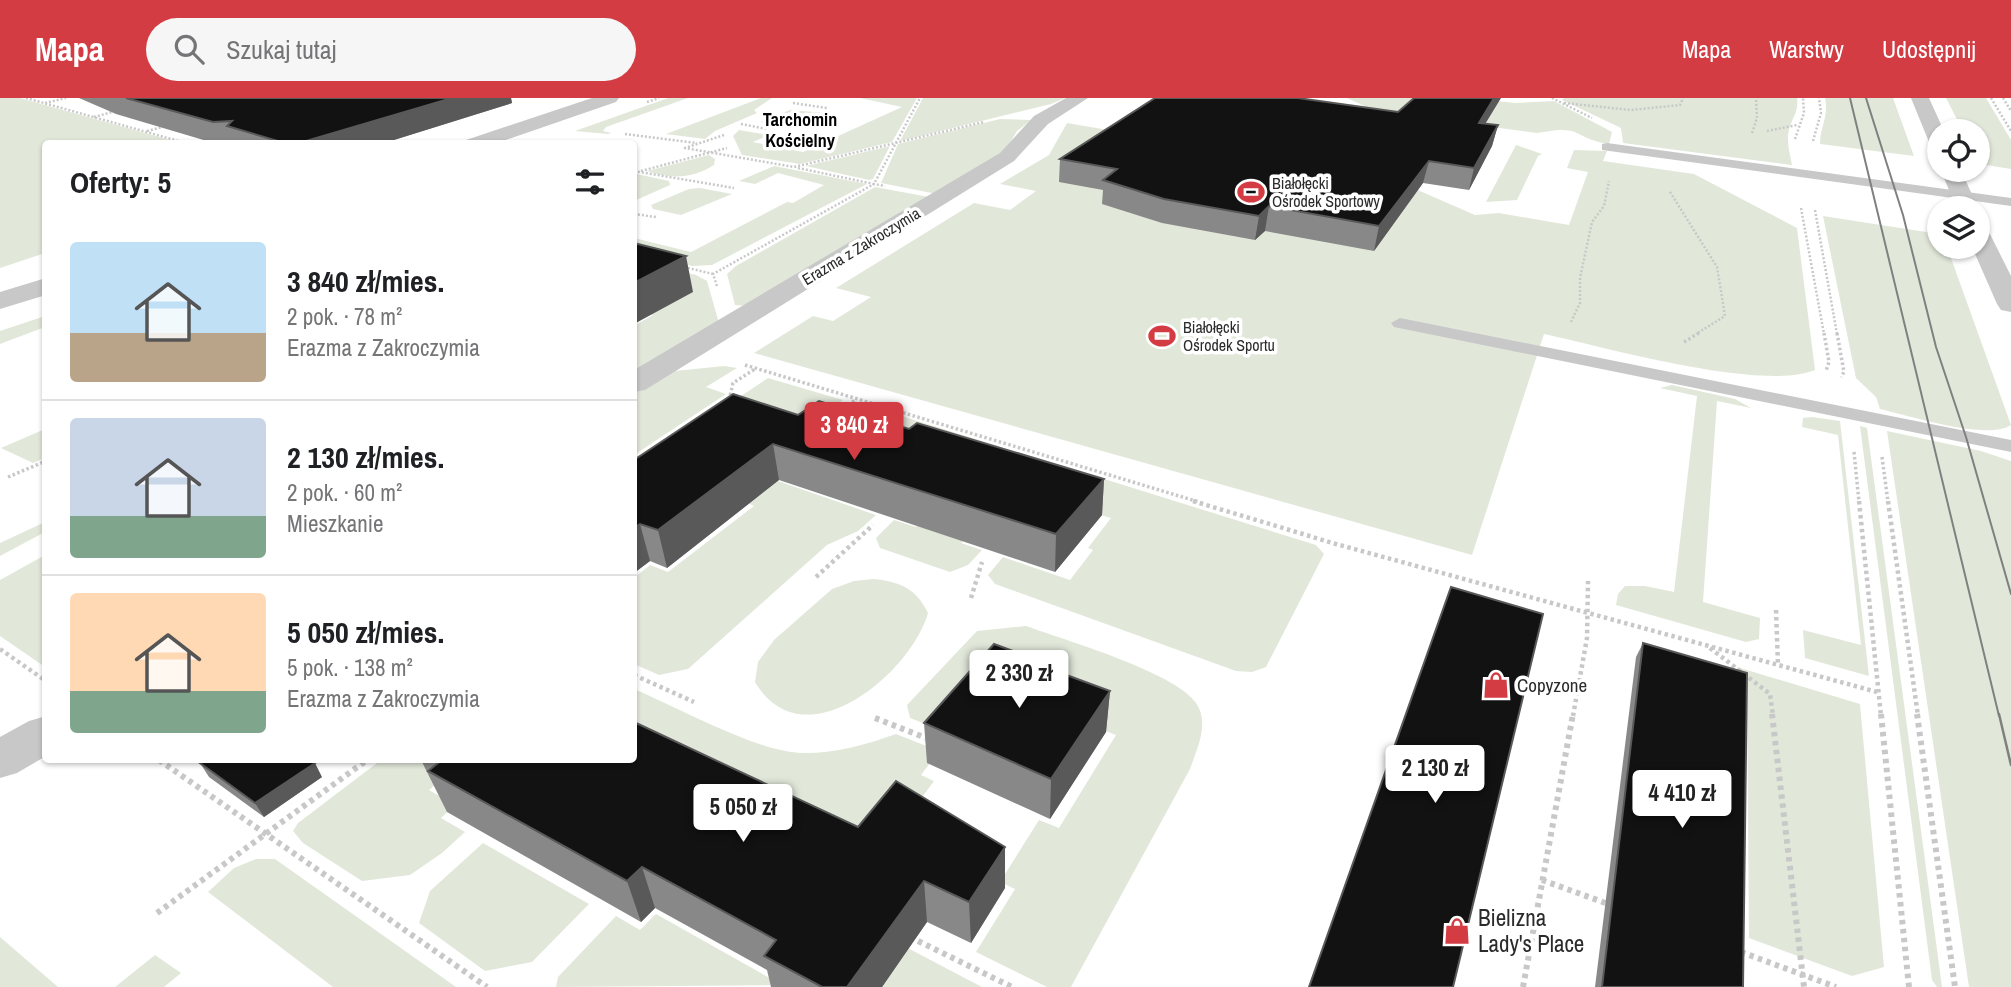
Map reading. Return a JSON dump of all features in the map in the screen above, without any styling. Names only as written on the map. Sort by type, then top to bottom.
[{"type":"street","points":[[484,140],[610,98]]},
{"type":"street","name":"Erazma z Zakroczymia","points":[[637,381],[1007,157],[1041,120],[1079,98]]},
{"type":"street","points":[[1920,98],[1929,119]]},
{"type":"street","points":[[1990,259],[2011,304]]},
{"type":"street","points":[[0,301],[42,287]]},
{"type":"street","points":[[0,760],[42,735]]},
{"type":"lane","points":[[1607,147],[1927,196]]},
{"type":"lane","points":[[1990,202],[2011,202]]},
{"type":"lane","points":[[1400,323],[2011,446]]},
{"type":"path","points":[[26,98],[176,140]]},
{"type":"path","points":[[44,103],[66,98]]},
{"type":"path","points":[[724,135],[685,148],[874,184],[920,98]]},
{"type":"path","points":[[1563,103],[1656,110],[1680,105],[1683,98]]},
{"type":"path","points":[[1752,134],[1757,118],[1756,98]]},
{"type":"path","points":[[1796,144],[1795,133],[1804,113],[1803,98]]},
{"type":"path","points":[[1814,146],[1812,136],[1821,113],[1819,98]]},
{"type":"path","points":[[1991,98],[2011,131]]},
{"type":"path","points":[[2003,98],[2011,111]]},
{"type":"path","points":[[793,103],[827,108]]},
{"type":"path","points":[[93,117],[125,109]]},
{"type":"path","points":[[794,167],[984,122]]},
{"type":"path","points":[[741,124],[767,130]]},
{"type":"path","points":[[146,131],[167,126]]},
{"type":"path","points":[[625,134],[698,143]]},
{"type":"path","points":[[637,171],[727,148]]},
{"type":"path","points":[[637,172],[734,188]]},
{"type":"path","points":[[1570,325],[1580,303],[1580,278],[1592,222],[1604,206],[1611,176]]},
{"type":"path","points":[[1668,189],[1717,267],[1725,316],[1680,345]]},
{"type":"path","points":[[1810,202],[1801,206],[1801,211],[1828,368]]},
{"type":"path","points":[[1816,208],[1815,216],[1844,372],[1870,399],[1876,419],[1955,987]]},
{"type":"path","points":[[637,214],[656,217]]},
{"type":"path","points":[[676,265],[713,274]]},
{"type":"path","points":[[690,349],[1336,544],[1877,692]]},
{"type":"path","points":[[719,407],[729,400],[733,383],[755,368]]},
{"type":"path","points":[[1831,384],[1840,379],[1844,372]]},
{"type":"path","points":[[1824,373],[1851,413],[1877,692],[1909,987]]},
{"type":"path","points":[[839,413],[856,399]]},
{"type":"path","points":[[729,400],[743,404]]},
{"type":"path","points":[[8,477],[42,463]]},
{"type":"path","points":[[816,577],[873,525]]},
{"type":"path","points":[[971,597],[982,562]]},
{"type":"path","points":[[1523,987],[1587,638],[1588,581]]},
{"type":"path","points":[[1776,610],[1778,665]]},
{"type":"path","points":[[1706,645],[1770,694],[1804,987]]},
{"type":"path","points":[[0,649],[42,678]]},
{"type":"path","points":[[637,676],[695,702]]},
{"type":"path","points":[[875,718],[926,738]]},
{"type":"path","points":[[163,763],[264,835],[379,908],[487,987]]},
{"type":"path","points":[[158,912],[363,763]]},
{"type":"path","points":[[1542,880],[1618,908]]},
{"type":"path","points":[[900,932],[1012,987]]},
{"type":"path","points":[[1731,949],[1836,987]]},
{"type":"shaded area","points":[[0,98],[20,98],[170,140],[42,140],[42,254],[0,268]]},
{"type":"shaded area","points":[[668,98],[688,98],[606,127],[603,131],[611,133],[608,134],[575,131]]},
{"type":"shaded area","points":[[761,98],[772,98],[754,110],[757,113],[715,131],[705,139],[666,134]]},
{"type":"shaded area","points":[[860,98],[917,98],[892,142],[800,164],[742,155],[733,136],[739,130],[769,135],[753,142],[803,152],[902,107]]},
{"type":"shaded area","points":[[923,98],[1065,98],[1051,104],[900,141]]},
{"type":"shaded area","points":[[1347,98],[1469,98],[1515,103],[1554,101],[1612,132],[1609,144],[1567,130],[1537,133],[1377,112]]},
{"type":"shaded area","points":[[1797,98],[1796,111],[1788,134],[1792,165],[1623,143],[1621,128],[1562,100]]},
{"type":"shaded area","points":[[1825,98],[1893,98],[1914,156],[1820,144],[1826,111]]},
{"type":"shaded area","points":[[1946,98],[1986,98],[2011,140],[2011,169],[1990,166],[1990,119],[1957,119]]},
{"type":"shaded area","points":[[790,110],[826,113],[789,127],[760,122]]},
{"type":"shaded area","points":[[1000,119],[1031,120],[1017,131],[1003,154],[937,194],[881,183],[898,144]]},
{"type":"shaded area","name":"Białołęcki Ośrodek Sportu","points":[[1067,123],[1390,178],[1475,215],[1499,213],[1569,225],[1588,172],[1567,168],[1574,150],[1607,151],[1603,161],[1694,174],[1797,228],[1815,370],[1791,375],[1722,372],[1544,334],[1472,555],[754,353],[813,316],[833,321],[871,297],[836,288],[974,203],[1010,210],[1036,191],[1000,184],[1049,155]]},
{"type":"shaded area","points":[[1516,145],[1542,154],[1538,156],[1517,200],[1486,202]]},
{"type":"shaded area","points":[[890,146],[873,179],[869,180],[806,166]]},
{"type":"shaded area","points":[[709,155],[715,159],[714,165],[697,173],[673,176],[647,171]]},
{"type":"shaded area","points":[[774,166],[867,184],[712,265],[692,266],[637,252],[637,239],[691,252],[787,202],[793,203],[824,185],[778,173],[755,184],[739,181]]},
{"type":"shaded area","points":[[637,174],[669,181],[670,185],[637,200]]},
{"type":"shaded area","points":[[875,187],[929,197],[748,306],[735,305],[727,274],[736,266]]},
{"type":"shaded area","points":[[700,188],[732,194],[681,215],[653,209],[651,205],[689,189]]},
{"type":"shaded area","points":[[1823,216],[1927,232],[1927,259],[1951,259],[2011,425],[2000,429],[1967,429],[1880,409],[1876,397],[1856,378]]},
{"type":"shaded area","points":[[639,261],[696,275],[707,281],[719,323],[637,371],[637,324],[653,315],[647,313]]},
{"type":"shaded area","points":[[42,317],[42,328],[0,344],[0,331]]},
{"type":"shaded area","points":[[724,366],[737,368],[706,387],[726,394],[637,453],[637,391],[675,371]]},
{"type":"shaded area","points":[[768,378],[843,400],[815,421],[738,398]]},
{"type":"shaded area","points":[[1672,385],[1735,399],[1751,408],[1717,401],[1703,602],[1760,618],[1759,639],[1746,642],[1616,605],[1618,594],[1625,586],[1645,586],[1674,592],[1697,396],[1660,388]]},
{"type":"shaded area","points":[[863,404],[1316,545],[1324,554],[1266,667],[1252,672],[1236,671],[995,584],[988,575],[1003,557],[1070,580],[1093,550],[1088,548],[1111,518],[822,436]]},
{"type":"shaded area","points":[[1803,418],[1840,421],[1869,676],[1805,658],[1803,630],[1861,645],[1838,435],[1802,427]]},
{"type":"shaded area","points":[[1860,426],[1867,428],[1942,987],[1937,987],[1932,980]]},
{"type":"shaded area","points":[[42,430],[42,459],[33,463],[1,448]]},
{"type":"shaded area","points":[[1887,431],[1981,451],[2011,461],[2011,987],[1969,987]]},
{"type":"shaded area","points":[[775,480],[876,515],[858,531],[827,545],[688,669],[659,675],[637,665],[637,576],[650,565],[668,572],[754,506],[746,502]]},
{"type":"shaded area","points":[[894,520],[916,527],[921,522],[967,537],[961,543],[982,550],[968,565],[950,572],[880,548],[876,538]]},
{"type":"shaded area","points":[[42,523],[42,534],[0,556],[0,543]]},
{"type":"shaded area","points":[[42,557],[42,665],[0,636],[0,580]]},
{"type":"shaded area","points":[[874,579],[906,588],[918,598],[928,613],[917,637],[900,661],[878,683],[853,701],[826,712],[800,714],[775,705],[755,682],[758,662],[774,640],[832,589],[854,581]]},
{"type":"shaded area","points":[[1026,626],[1117,658],[1166,680],[1184,691],[1196,703],[1202,719],[1199,745],[1190,769],[1071,987],[1047,987],[976,952],[1015,889],[1000,882],[1039,820],[1059,828],[1116,735],[1050,710],[953,735],[910,718],[907,705],[977,631]]},
{"type":"shaded area","points":[[1737,667],[1860,704],[1884,967],[1852,976],[1749,938],[1747,683],[1737,680]]},
{"type":"shaded area","points":[[637,690],[739,737],[782,750],[813,753],[837,750],[896,734],[939,751],[921,775],[934,781],[859,882],[637,762]]},
{"type":"shaded area","points":[[377,763],[461,763],[429,790],[455,805],[441,818],[465,832],[442,853],[410,875],[362,881],[303,843],[293,831],[298,823]]},
{"type":"shaded area","points":[[483,843],[589,904],[532,962],[485,971],[419,923],[430,891]]},
{"type":"shaded area","points":[[256,859],[275,859],[456,987],[333,987],[208,892],[234,868]]},
{"type":"shaded area","points":[[656,914],[782,985],[556,987],[558,977],[616,916],[640,930]]},
{"type":"shaded area","points":[[0,937],[58,987],[0,987]]},
{"type":"shaded area","points":[[900,944],[982,987],[869,987]]},
{"type":"shaded area","points":[[155,955],[181,973],[164,987],[115,987]]},
{"type":"building","points":[[126,98],[452,98],[310,140],[274,140],[227,126],[232,121],[213,122]]},
{"type":"building","points":[[1155,98],[1298,98],[1398,112],[1414,98],[1494,98],[1479,123],[1498,125],[1474,168],[1429,161],[1379,226],[1269,206],[1259,216],[1164,199],[1103,180],[1117,169],[1060,159]]},
{"type":"building","points":[[637,244],[686,256],[637,281]]},
{"type":"building","points":[[733,394],[798,415],[819,401],[909,429],[917,423],[1104,479],[1056,534],[773,444],[658,530],[640,524],[637,526],[637,458]]},
{"type":"building","points":[[1451,587],[1543,614],[1453,987],[1309,987]]},
{"type":"building","points":[[1643,643],[1747,673],[1743,987],[1602,987]]},
{"type":"building","points":[[994,644],[1045,663],[1042,666],[1110,691],[1051,779],[924,723]]},
{"type":"building","points":[[637,723],[858,827],[896,781],[1005,847],[969,902],[924,881],[847,987],[822,987],[764,956],[776,940],[642,867],[627,881],[428,771],[438,763],[637,763]]},
{"type":"building","points":[[200,763],[315,763],[255,803]]},
{"type":"tram line","points":[[1850,98],[1999,716]]},
{"type":"tram line","points":[[1866,98],[1903,215],[1936,347],[1966,437],[2011,594]]},
{"type":"tram line","points":[[1999,714],[2011,765]]},
{"type":"place","name":"Białołęcki Ośrodek Sportowy","points":[[1251,192]]},
{"type":"place","name":"Białołęcki Ośrodek Sportu","points":[[1162,336]]},
{"type":"place","name":"Copyzone","points":[[1496,685]]},
{"type":"place","name":"Bielizna Lady's Place","points":[[1457,931]]},
{"type":"district","name":"Tarchomin Kościelny","points":[[800,130]]}]
